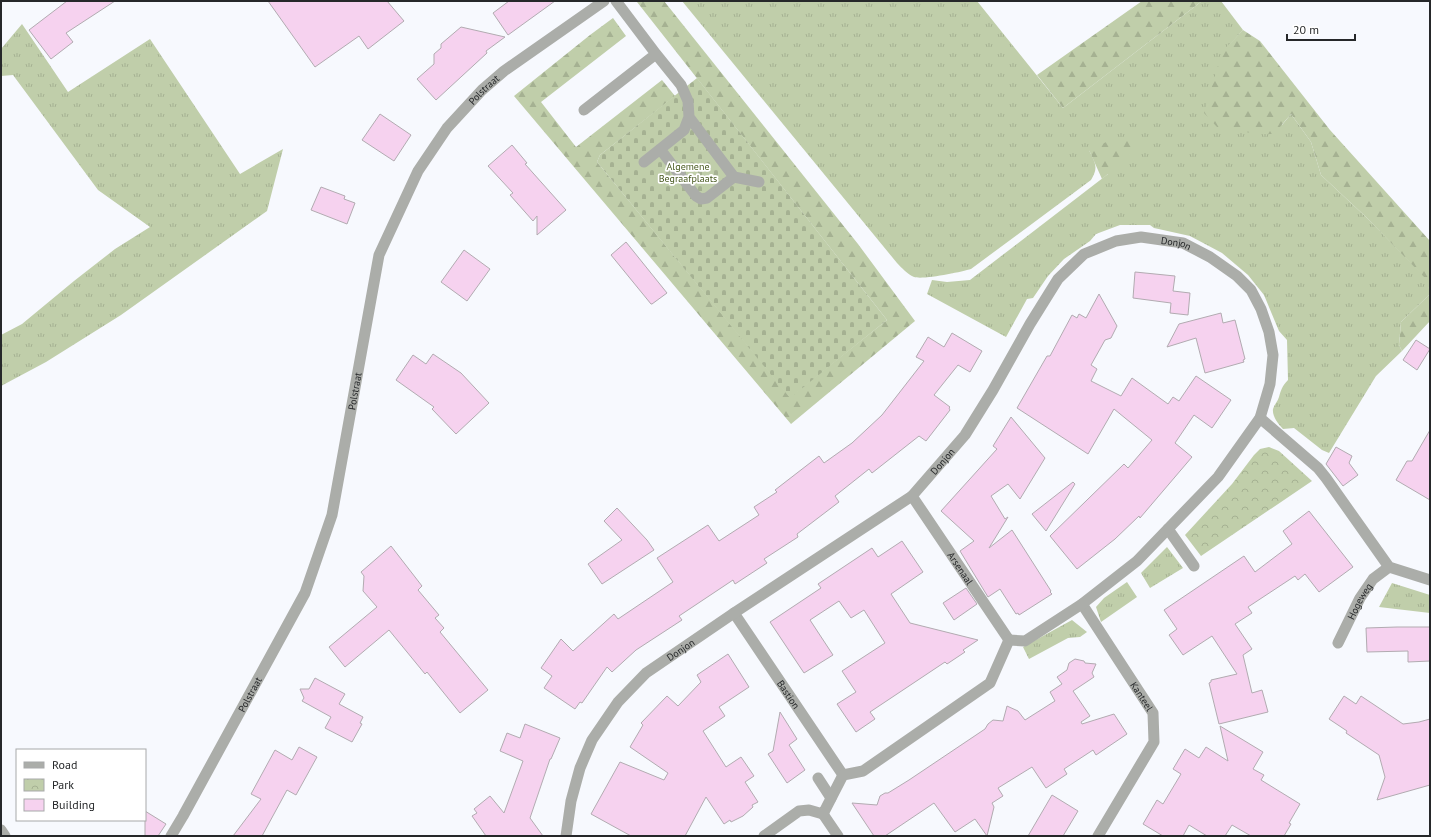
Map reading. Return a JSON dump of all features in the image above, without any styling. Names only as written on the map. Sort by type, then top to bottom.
[{"type":"street","name":"Polstraat","points":[[171,836],[305,593],[332,515],[379,256],[418,171],[447,128],[482,90],[504,71],[604,1]]},
{"type":"street","points":[[616,1],[681,85],[688,101],[689,117],[684,130],[644,162]]},
{"type":"street","points":[[584,110],[656,54]]},
{"type":"street","points":[[689,117],[734,177],[759,182]]},
{"type":"street","points":[[660,149],[696,196],[701,199],[707,198],[734,177]]},
{"type":"street","name":"Donjon","points":[[566,836],[571,801],[580,768],[592,740],[618,702],[646,674],[734,613],[912,496],[965,435],[1058,279],[1084,254],[1116,241],[1141,237],[1183,243],[1210,257],[1237,276],[1250,290],[1261,309],[1269,332],[1273,355],[1270,384],[1260,418],[1218,478],[1136,561],[1082,604],[1025,641],[1009,640]]},
{"type":"street","points":[[1260,418],[1318,468],[1390,567],[1430,580]]},
{"type":"street","name":"Arsenaal","points":[[912,496],[1009,640]]},
{"type":"street","points":[[1168,529],[1194,566]]},
{"type":"street","name":"Hogeweg","points":[[1338,643],[1360,598],[1373,579],[1390,567]]},
{"type":"street","name":"Kanteel","points":[[1082,604],[1153,713],[1154,742],[1098,836]]},
{"type":"street","name":"Bastion","points":[[734,613],[843,775]]},
{"type":"street","points":[[823,814],[843,775],[863,771],[990,683],[1009,640]]},
{"type":"street","points":[[818,778],[831,798]]},
{"type":"street","points":[[764,836],[799,811],[809,810],[823,814],[838,836]]},
{"type":"street","points":[[1,830],[5,836]]},
{"type":"green space","points":[[637,1],[664,1],[858,244],[915,321],[791,424],[514,96],[613,18],[626,36],[541,102],[576,147],[662,80],[675,96],[600,155],[597,162],[790,397],[887,320]]},
{"type":"green space","points":[[682,1],[977,1],[1063,108],[1202,1],[1221,1],[1243,30],[1224,51],[1282,125],[1291,114],[1311,142],[1321,175],[1366,217],[1427,279],[1430,294],[1401,322],[1399,345],[1402,351],[1376,376],[1329,453],[1322,450],[1294,428],[1283,429],[1274,417],[1274,408],[1284,384],[1288,380],[1287,340],[1279,331],[1264,295],[1248,275],[1222,253],[1190,236],[1154,228],[1150,225],[1120,225],[1096,234],[1090,241],[1064,259],[1048,276],[1033,298],[1027,299],[1006,337],[927,294],[932,280],[947,282],[970,280],[1108,174],[1089,150],[1095,165],[1095,172],[1091,180],[971,269],[933,277],[914,277],[907,273],[897,263]]},
{"type":"green space","points":[[1142,1],[1202,1],[1063,108],[1037,75]]},
{"type":"green space","points":[[22,24],[68,92],[150,39],[240,174],[283,149],[267,211],[121,315],[46,362],[1,386],[1,335],[22,324],[115,249],[150,227],[98,190],[13,75],[1,76],[1,49]]},
{"type":"green space","points":[[1243,30],[1260,41],[1330,130],[1430,241],[1430,294],[1426,279],[1366,217],[1321,175],[1311,142],[1291,114],[1274,134],[1257,134],[1217,127],[1204,113],[1222,52]]},
{"type":"green space","name":"Algemene Begraafplaats","points":[[697,78],[887,320],[790,398],[597,162],[600,155]]},
{"type":"green space","points":[[1117,137],[1131,138],[1138,141],[1136,150],[1102,179],[1089,150]]},
{"type":"green space","points":[[1430,294],[1430,321],[1402,351],[1399,345],[1401,322]]},
{"type":"green space","points":[[1269,447],[1279,451],[1312,481],[1201,556],[1185,535],[1232,484],[1254,455],[1260,449]]},
{"type":"green space","points":[[1167,547],[1183,568],[1150,588],[1141,573]]},
{"type":"green space","points":[[1127,582],[1137,597],[1101,622],[1096,607],[1104,598]]},
{"type":"green space","points":[[1392,583],[1430,595],[1430,613],[1379,607]]},
{"type":"green space","points":[[1072,620],[1087,632],[1080,637],[1068,638],[1029,659],[1023,647]]},
{"type":"building","points":[[67,1],[115,1],[66,33],[73,42],[51,59],[29,30]]},
{"type":"building","points":[[268,1],[387,1],[404,21],[368,49],[359,36],[315,67]]},
{"type":"building","points":[[509,1],[555,1],[508,35],[493,13]]},
{"type":"building","points":[[461,27],[505,37],[486,51],[487,53],[436,100],[417,79],[434,64],[434,54],[441,48],[441,44]]},
{"type":"building","points":[[380,114],[411,135],[394,161],[362,140]]},
{"type":"building","points":[[512,145],[527,163],[525,164],[566,210],[537,235],[537,216],[533,221],[510,195],[513,193],[488,166]]},
{"type":"building","points":[[321,187],[345,196],[344,199],[355,203],[347,224],[311,210]]},
{"type":"building","points":[[626,242],[667,293],[652,304],[611,255]]},
{"type":"building","points":[[464,250],[490,269],[467,301],[441,282]]},
{"type":"building","points":[[1135,272],[1175,276],[1173,291],[1190,293],[1188,315],[1170,313],[1171,303],[1133,298]]},
{"type":"building","points":[[1099,294],[1117,326],[1111,338],[1105,340],[1091,365],[1097,369],[1091,381],[1121,396],[1132,378],[1168,404],[1173,397],[1179,401],[1196,376],[1231,400],[1212,428],[1194,415],[1175,443],[1192,457],[1140,518],[1139,516],[1115,539],[1077,569],[1050,536],[1124,464],[1128,468],[1152,440],[1114,409],[1088,454],[1017,408],[1047,356],[1050,356],[1072,315],[1077,318],[1079,314],[1086,318]]},
{"type":"building","points":[[1221,313],[1223,323],[1235,320],[1245,359],[1243,360],[1244,362],[1205,373],[1196,338],[1167,347],[1179,324]]},
{"type":"building","points":[[952,333],[982,351],[970,372],[958,365],[934,395],[950,407],[950,410],[926,441],[919,436],[872,473],[869,469],[835,496],[839,502],[797,534],[798,537],[764,559],[767,563],[735,584],[733,580],[679,616],[682,620],[636,650],[612,672],[607,667],[582,703],[580,702],[575,709],[544,688],[552,676],[541,668],[561,639],[573,651],[614,614],[618,619],[673,582],[657,558],[708,525],[719,541],[759,515],[754,507],[777,492],[775,490],[819,456],[824,463],[852,443],[882,415],[924,361],[916,357],[928,337],[944,347]]},
{"type":"building","points":[[1416,340],[1430,349],[1417,370],[1403,360]]},
{"type":"building","points":[[433,354],[461,373],[489,403],[456,434],[432,409],[434,407],[396,380],[413,355],[426,364]]},
{"type":"building","points":[[1011,417],[1045,458],[1020,499],[1008,484],[991,496],[1005,519],[1008,517],[989,548],[1012,530],[1052,594],[1019,615],[1018,613],[1016,614],[1000,589],[988,597],[960,551],[974,541],[941,511],[997,449],[993,446]]},
{"type":"building","points":[[1430,430],[1430,500],[1396,480],[1407,461],[1412,461]]},
{"type":"building","points":[[1336,447],[1352,456],[1349,463],[1358,475],[1343,486],[1326,464]]},
{"type":"building","points":[[1073,482],[1075,484],[1046,531],[1032,514]]},
{"type":"building","points":[[617,508],[647,540],[654,550],[602,584],[588,564],[622,540],[604,521]]},
{"type":"building","points":[[1309,511],[1353,567],[1319,592],[1305,574],[1298,580],[1295,576],[1248,607],[1252,613],[1235,624],[1252,649],[1243,655],[1252,693],[1262,690],[1268,712],[1219,724],[1209,683],[1211,680],[1237,674],[1212,636],[1183,655],[1169,635],[1177,629],[1164,610],[1244,556],[1255,572],[1292,544],[1283,531]]},
{"type":"building","points":[[902,541],[923,572],[891,594],[910,623],[978,640],[963,650],[965,652],[947,664],[945,662],[870,712],[875,719],[856,732],[837,704],[856,692],[842,671],[885,643],[864,610],[851,618],[839,601],[810,620],[833,655],[804,673],[770,622],[821,588],[818,584],[872,548],[878,557]]},
{"type":"building","points":[[391,546],[422,586],[418,590],[439,615],[435,618],[444,628],[440,632],[488,690],[460,713],[427,672],[425,674],[389,630],[345,667],[329,647],[377,607],[363,591],[364,576],[361,572]]},
{"type":"building","points":[[966,588],[977,604],[954,620],[943,603]]},
{"type":"building","points":[[1430,627],[1430,661],[1408,662],[1408,651],[1367,652],[1366,628]]},
{"type":"building","points":[[728,654],[749,687],[719,707],[725,716],[703,731],[726,767],[741,757],[754,776],[745,782],[758,802],[752,805],[753,807],[743,816],[731,822],[730,820],[724,824],[706,797],[685,836],[631,836],[591,814],[620,762],[664,780],[668,773],[630,747],[643,725],[641,723],[667,696],[678,706],[701,682],[697,675]]},
{"type":"building","points":[[1075,659],[1084,661],[1085,663],[1096,664],[1092,673],[1094,677],[1073,691],[1090,716],[1081,722],[1082,724],[1114,714],[1127,734],[1096,755],[1093,750],[1064,769],[1067,774],[1046,788],[1032,767],[998,788],[1003,796],[992,803],[994,807],[987,836],[975,819],[955,832],[934,803],[885,836],[874,836],[852,803],[877,805],[880,796],[888,793],[909,780],[985,729],[993,720],[1003,721],[1007,706],[1018,711],[1025,720],[1055,701],[1050,692],[1062,684],[1057,677],[1067,670],[1069,663]]},
{"type":"building","points":[[315,678],[345,694],[339,704],[363,717],[360,723],[362,724],[352,742],[325,728],[331,717],[302,701],[304,698],[300,689],[309,689]]},
{"type":"building","points":[[1344,696],[1356,704],[1361,696],[1403,724],[1430,719],[1430,785],[1377,800],[1385,777],[1379,755],[1346,733],[1347,731],[1329,719]]},
{"type":"building","points":[[780,712],[797,739],[789,745],[805,770],[787,783],[768,754],[773,751]]},
{"type":"building","points":[[525,724],[560,738],[550,759],[530,818],[543,836],[486,836],[472,816],[477,813],[474,809],[490,796],[504,813],[523,761],[500,751],[507,733],[520,738]]},
{"type":"building","points":[[1220,726],[1263,752],[1253,769],[1264,775],[1261,780],[1300,804],[1289,823],[1291,824],[1284,836],[1251,836],[1232,825],[1225,836],[1207,836],[1189,825],[1183,836],[1163,836],[1143,824],[1157,800],[1163,804],[1181,774],[1173,769],[1185,749],[1199,758],[1206,747],[1228,761]]},
{"type":"building","points":[[299,747],[317,757],[296,795],[287,790],[262,836],[233,836],[261,799],[251,794],[275,750],[292,760]]},
{"type":"building","points":[[1052,795],[1078,811],[1063,836],[1028,836]]},
{"type":"building","points":[[146,812],[166,824],[158,836],[145,836]]}]
